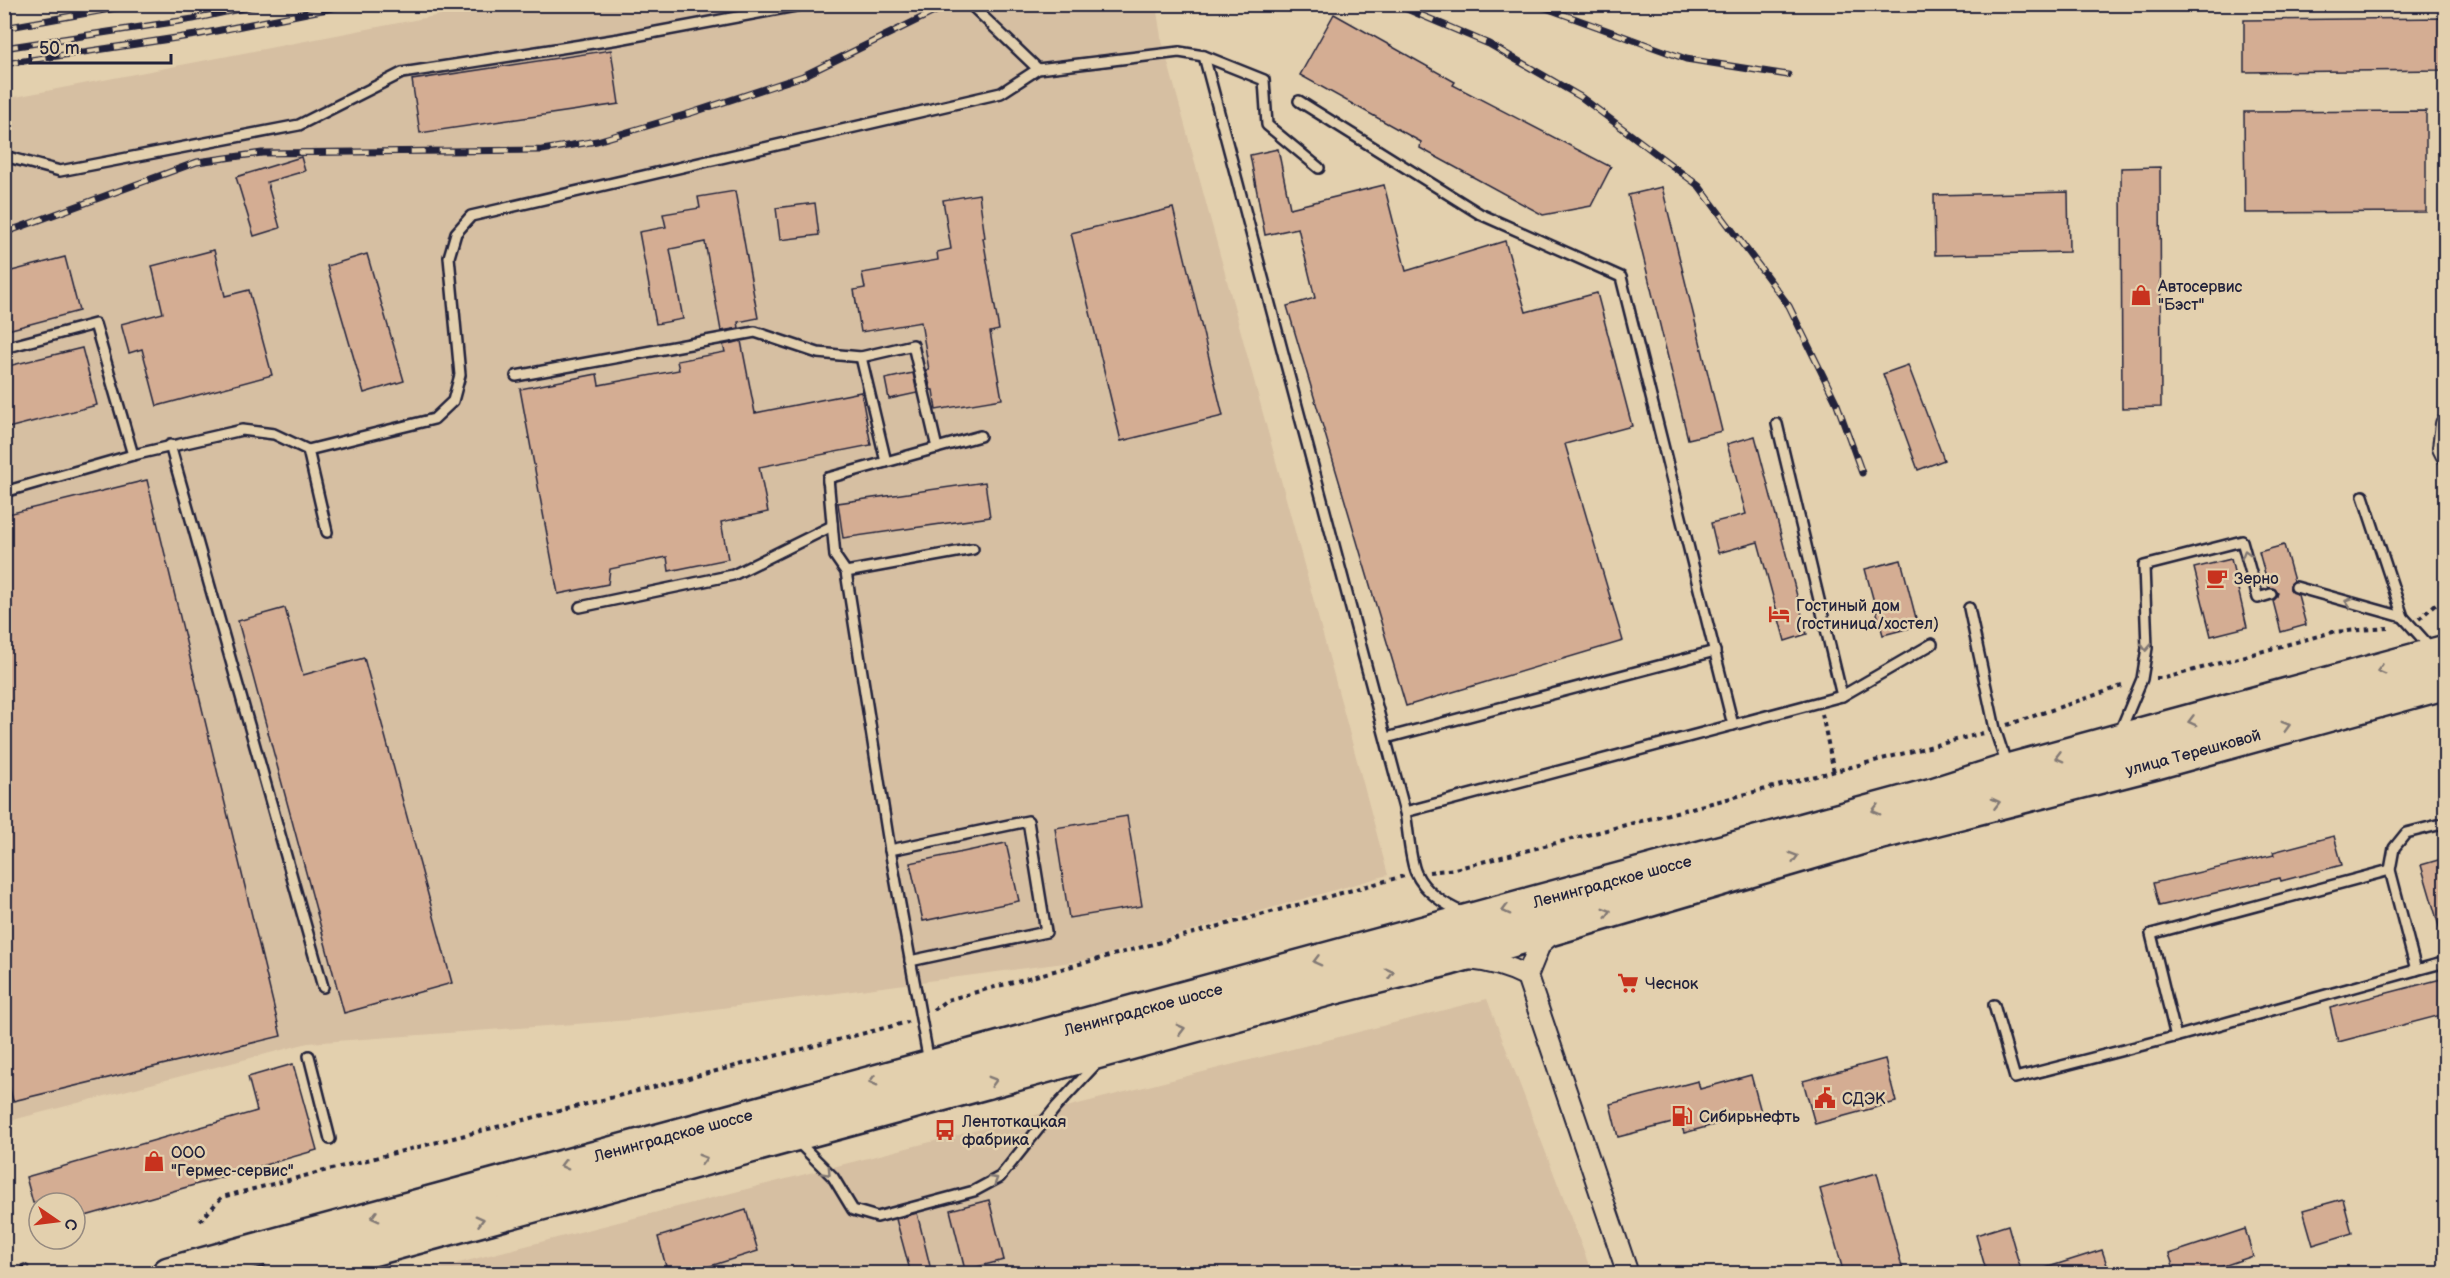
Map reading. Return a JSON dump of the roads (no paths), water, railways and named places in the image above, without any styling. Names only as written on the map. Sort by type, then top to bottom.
[{"type":"highway","name":"улица Терешковой","points":[[2116,741],[2443,663]]},
{"type":"highway","name":"улица Терешковой","points":[[1939,817],[2156,762],[2443,663]]},
{"type":"highway","name":"Ленинградское шоссе","points":[[280,1274],[782,1137],[933,1082],[1475,918],[1933,795],[2116,741]]},
{"type":"highway","name":"Ленинградское шоссе","points":[[169,1274],[775,1107],[933,1082],[1117,1046],[1450,958],[1939,817]]},
{"type":"street","points":[[2445,424],[2445,454]]},
{"type":"street","points":[[1562,925],[1540,944],[1527,975],[1628,1274]]},
{"type":"street","points":[[1450,958],[1488,960],[1527,975]]},
{"type":"lane","points":[[4,156],[60,171],[299,125],[402,73],[619,39],[806,4]]},
{"type":"lane","points":[[970,4],[1038,69]]},
{"type":"lane","points":[[4,492],[170,445],[242,430],[274,434],[308,450],[434,419],[453,401],[460,375],[449,257],[456,233],[471,216],[1001,93],[1038,69],[1179,52],[1204,56],[1263,80],[1267,126],[1319,168]]},
{"type":"lane","points":[[1204,56],[1386,738],[1405,812],[1416,873],[1431,892],[1449,906],[1475,918]]},
{"type":"lane","points":[[1299,101],[1480,214],[1621,277],[1733,725]]},
{"type":"lane","points":[[4,348],[95,324],[133,455]]},
{"type":"lane","points":[[516,376],[755,332],[818,353],[861,357],[913,345],[937,448]]},
{"type":"lane","points":[[861,357],[886,462]]},
{"type":"lane","points":[[1777,424],[1842,696]]},
{"type":"lane","points":[[933,1082],[890,850],[846,572],[835,556],[828,478],[980,436]]},
{"type":"lane","points":[[170,445],[323,987]]},
{"type":"lane","points":[[308,450],[327,532]]},
{"type":"lane","points":[[2363,496],[2403,617],[2443,663]]},
{"type":"lane","points":[[580,607],[733,575],[832,526]]},
{"type":"lane","points":[[2116,741],[2142,679],[2147,648],[2144,566],[2242,541],[2258,598],[2271,594]]},
{"type":"lane","points":[[846,572],[973,549]]},
{"type":"lane","points":[[2296,586],[2403,617]]},
{"type":"lane","points":[[1969,608],[1995,729],[2008,771]]},
{"type":"lane","points":[[1405,812],[1842,696],[1932,644]]},
{"type":"lane","points":[[1386,738],[1714,651]]},
{"type":"lane","points":[[890,850],[1028,821],[1046,932],[910,962]]},
{"type":"lane","points":[[2416,970],[2390,870],[2394,848],[2406,833],[2445,823]]},
{"type":"lane","points":[[2176,1037],[2151,934],[2390,870]]},
{"type":"lane","points":[[1994,1005],[2015,1078],[2176,1037],[2445,962]]},
{"type":"lane","points":[[782,1137],[801,1145],[833,1177],[853,1210],[877,1217],[897,1212],[974,1191],[1000,1177],[1077,1083],[1117,1046]]},
{"type":"lane","points":[[309,1056],[330,1139]]},
{"type":"railway","points":[[4,28],[138,4]]},
{"type":"railway","points":[[4,48],[193,19],[262,4]]},
{"type":"railway","points":[[4,64],[196,35],[352,4]]},
{"type":"railway","points":[[4,233],[197,162],[262,153],[542,150],[597,141],[803,76],[950,4]]},
{"type":"railway","points":[[1395,4],[1489,44],[1581,97],[1699,186],[1789,306],[1837,404],[1862,473]]},
{"type":"railway","points":[[1535,4],[1686,59],[1788,75]]},
{"type":"place","name":"Автосервис \"Бэст\"","points":[[2141,295]]},
{"type":"place","name":"Зерно","points":[[2217,578]]},
{"type":"place","name":"Гостиный дом (гостиница/хостел)","points":[[1779,614]]},
{"type":"place","name":"Чеснок","points":[[1628,983]]},
{"type":"place","name":"СДЭК","points":[[1825,1098]]},
{"type":"place","name":"Сибирьнефть","points":[[1682,1116]]},
{"type":"place","name":"Лентоткацкая фабрика","points":[[945,1130]]},
{"type":"place","name":"ООО \"Гермес-сервис\"","points":[[154,1161]]}]
